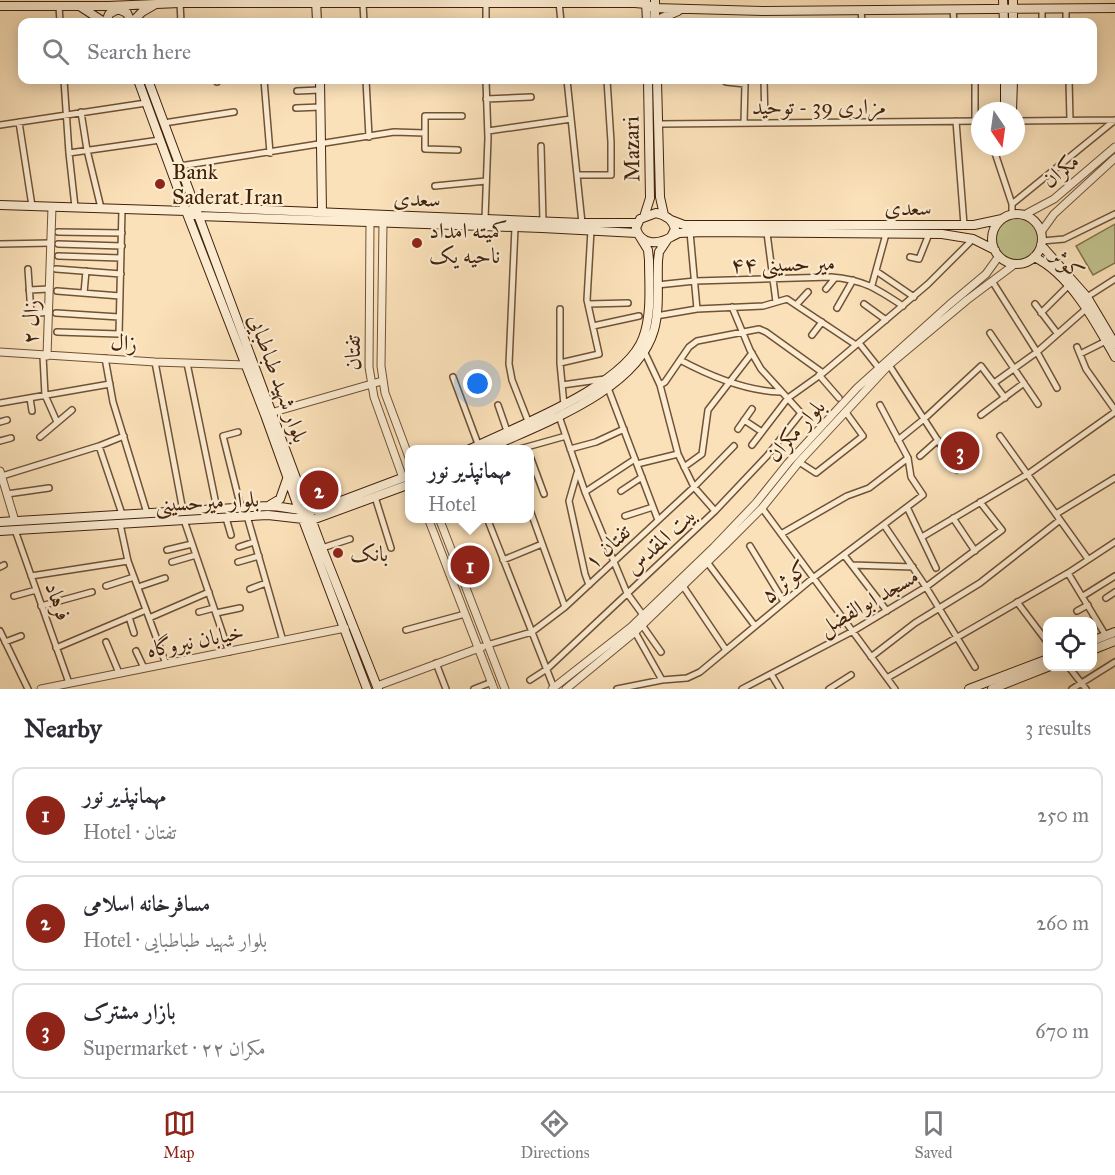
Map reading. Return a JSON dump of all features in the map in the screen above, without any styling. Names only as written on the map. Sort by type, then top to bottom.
[{"type":"main road","points":[[94,0],[119,6],[130,18]]},
{"type":"main road","points":[[1004,0],[1004,18]]},
{"type":"main road","points":[[1013,0],[1013,18]]},
{"type":"main road","points":[[316,2],[317,18]]},
{"type":"main road","points":[[0,6],[559,2],[650,3],[684,9],[763,11],[1115,8]]},
{"type":"main road","points":[[648,18],[650,3]]},
{"type":"main road","points":[[650,3],[656,18]]},
{"type":"main road","points":[[136,18],[156,4]]},
{"type":"main road","points":[[77,6],[85,8],[99,18]]},
{"type":"main road","points":[[107,18],[119,6]]},
{"type":"main road","points":[[663,18],[684,9]]},
{"type":"main road","name":"بلوار شهید طباطبایی","points":[[139,84],[246,365],[309,511],[378,687]]},
{"type":"main road","name":"بلوار شهید طباطبایی","points":[[149,84],[196,207],[299,509],[368,689]]},
{"type":"main road","points":[[320,84],[322,212]]},
{"type":"main road","name":"Mazari","points":[[644,217],[650,198],[648,84]]},
{"type":"main road","name":"Mazari","points":[[657,84],[660,197],[667,217]]},
{"type":"main road","points":[[1005,84],[1005,102]]},
{"type":"main road","points":[[1012,102],[1013,84]]},
{"type":"main road","points":[[0,206],[186,211],[196,207]]},
{"type":"main road","name":"سعدی","points":[[196,207],[637,223]]},
{"type":"main road","name":"سعدی","points":[[186,211],[199,216],[591,230],[638,235]]},
{"type":"main road","points":[[484,445],[507,431],[564,405],[606,379],[638,349],[647,326],[649,260],[648,250],[638,235],[637,223],[652,214],[667,217],[675,229],[659,252],[655,327],[645,353],[608,388],[559,416],[504,441],[489,445]]},
{"type":"main road","points":[[1012,215],[1024,215],[1034,221],[1041,232],[1041,243],[1034,257],[1015,264],[997,253],[992,237],[1002,219],[1012,215]]},
{"type":"main road","name":"سعدی","points":[[667,217],[684,225],[984,225],[1002,219]]},
{"type":"main road","name":"سعدی","points":[[669,238],[679,233],[690,232],[952,235],[973,239],[997,253]]},
{"type":"main road","points":[[638,235],[655,243],[669,238]]},
{"type":"main road","name":"کوثر","points":[[1041,243],[1087,297],[1115,344]]},
{"type":"main road","name":"کوثر","points":[[1034,257],[1048,263],[1087,308],[1115,357]]},
{"type":"main road","name":"بلوار میرحسینی","points":[[0,531],[247,516],[282,515],[312,520],[405,476]]},
{"type":"main road","points":[[268,506],[280,499],[288,477]]},
{"type":"main road","name":"بلوار میرحسینی","points":[[0,522],[268,506],[309,511],[360,498],[375,497],[405,486]]},
{"type":"main road","points":[[281,506],[284,509],[282,515]]},
{"type":"main road","points":[[64,518],[64,527]]},
{"type":"main road","points":[[1097,639],[1115,632]]},
{"type":"main road","points":[[1097,648],[1115,641]]},
{"type":"main road","points":[[969,689],[1043,660]]},
{"type":"main road","points":[[992,689],[1043,669]]},
{"type":"street","points":[[559,2],[561,18]]},
{"type":"street","points":[[180,3],[181,18]]},
{"type":"street","points":[[486,3],[486,18]]},
{"type":"street","points":[[363,4],[364,18]]},
{"type":"street","points":[[59,6],[60,18]]},
{"type":"street","points":[[1042,9],[1042,18]]},
{"type":"street","points":[[1066,9],[1066,18]]},
{"type":"street","points":[[861,10],[861,18]]},
{"type":"street","points":[[953,10],[954,18]]},
{"type":"street","points":[[64,84],[75,207]]},
{"type":"street","points":[[264,84],[270,153]]},
{"type":"street","points":[[366,84],[369,136]]},
{"type":"street","points":[[485,219],[488,131],[486,84]]},
{"type":"street","points":[[567,84],[582,222]]},
{"type":"street","points":[[577,175],[611,175],[607,84]]},
{"type":"street","points":[[744,84],[744,123]]},
{"type":"street","points":[[764,84],[765,123]]},
{"type":"street","points":[[975,84],[977,102]]},
{"type":"street","points":[[1069,84],[1070,120]]},
{"type":"street","points":[[297,91],[320,90]]},
{"type":"street","points":[[486,99],[531,98]]},
{"type":"street","points":[[0,125],[146,103]]},
{"type":"street","points":[[296,108],[321,107]]},
{"type":"street","points":[[81,112],[87,150],[101,208]]},
{"type":"street","points":[[164,123],[234,112]]},
{"type":"street","points":[[458,150],[425,149],[427,115],[462,116]]},
{"type":"street","points":[[488,131],[571,119]]},
{"type":"street","points":[[1025,121],[1115,120]]},
{"type":"street","points":[[1012,204],[1115,120]]},
{"type":"street","points":[[956,121],[964,225]]},
{"type":"street","name":"مزاری 39 - توحید","points":[[659,124],[971,121]]},
{"type":"street","points":[[19,122],[32,206]]},
{"type":"street","points":[[180,166],[394,132],[425,133]]},
{"type":"street","points":[[69,153],[160,140]]},
{"type":"street","points":[[541,146],[543,221]]},
{"type":"street","name":"مکران","points":[[1024,215],[1054,199],[1115,147]]},
{"type":"street","points":[[996,156],[1012,204],[1012,215]]},
{"type":"street","name":"مکران","points":[[1041,232],[1054,214],[1115,158]]},
{"type":"street","points":[[435,186],[486,182]]},
{"type":"street","name":"زال ۲","points":[[45,356],[52,313],[54,244],[52,207]]},
{"type":"street","points":[[57,332],[119,334],[122,209]]},
{"type":"street","points":[[1041,243],[1064,239],[1115,214]]},
{"type":"street","name":"تفتان","points":[[370,223],[370,384],[405,473]]},
{"type":"street","name":"تفتان","points":[[384,223],[382,381],[405,446]]},
{"type":"street","points":[[515,227],[509,364],[512,380],[528,421]]},
{"type":"street","points":[[560,363],[599,354],[588,304],[587,275],[591,230]]},
{"type":"street","points":[[58,232],[122,233]]},
{"type":"street","points":[[690,232],[697,309]]},
{"type":"street","points":[[767,233],[776,302]]},
{"type":"street","points":[[872,285],[886,234]]},
{"type":"street","points":[[910,257],[919,260],[929,234]]},
{"type":"street","points":[[752,445],[788,398],[821,374],[914,297],[973,239]]},
{"type":"street","points":[[0,244],[122,246]]},
{"type":"street","name":"بلوار مکران","points":[[635,632],[683,586],[688,576],[756,503],[788,463],[857,387],[986,274],[997,253]]},
{"type":"street","points":[[58,256],[121,258]]},
{"type":"street","name":"بلوار مکران","points":[[553,688],[707,562],[762,508],[799,462],[889,365],[1015,264]]},
{"type":"street","points":[[28,269],[30,314],[119,317]]},
{"type":"street","points":[[56,269],[121,274]]},
{"type":"street","points":[[84,293],[86,271]]},
{"type":"street","points":[[876,271],[914,297]]},
{"type":"street","points":[[826,290],[836,278]]},
{"type":"street","name":"میر حسینی ۴۴","points":[[657,285],[836,278],[872,285],[903,306]]},
{"type":"street","points":[[1087,297],[1115,279]]},
{"type":"street","points":[[837,308],[853,280]]},
{"type":"street","points":[[992,282],[1057,388]]},
{"type":"street","points":[[1041,313],[1068,286]]},
{"type":"street","points":[[29,290],[120,296]]},
{"type":"street","points":[[797,304],[808,292]]},
{"type":"street","points":[[656,316],[697,309],[763,306],[787,299],[858,344],[878,367]]},
{"type":"street","points":[[588,304],[628,303]]},
{"type":"street","points":[[864,304],[886,320]]},
{"type":"street","points":[[1035,304],[1057,333]]},
{"type":"street","points":[[732,307],[761,369],[788,398]]},
{"type":"street","points":[[994,384],[1037,352],[1087,308]]},
{"type":"street","points":[[560,309],[560,363],[564,405]]},
{"type":"street","points":[[593,326],[639,316]]},
{"type":"street","points":[[812,335],[822,322]]},
{"type":"street","points":[[660,385],[665,382],[697,340],[763,330],[821,374],[839,398]]},
{"type":"street","points":[[990,333],[1038,404]]},
{"type":"street","points":[[1080,354],[1106,341]]},
{"type":"street","points":[[922,537],[1028,474],[1115,411],[1086,369],[1077,347]]},
{"type":"street","name":"زال","points":[[0,352],[155,362],[246,365]]},
{"type":"street","points":[[645,353],[660,385],[678,454],[694,487],[715,511]]},
{"type":"street","points":[[684,467],[702,454],[708,410],[752,353]]},
{"type":"street","points":[[45,356],[45,395],[57,422]]},
{"type":"street","points":[[105,358],[124,436],[147,513]]},
{"type":"street","points":[[680,360],[700,371],[764,392],[781,392]]},
{"type":"street","points":[[155,362],[183,511]]},
{"type":"street","points":[[187,363],[217,509]]},
{"type":"street","points":[[889,365],[957,470]]},
{"type":"street","points":[[898,440],[981,366],[1005,398]]},
{"type":"street","points":[[453,377],[480,445]]},
{"type":"street","points":[[562,384],[606,379]]},
{"type":"street","points":[[268,414],[382,381]]},
{"type":"street","points":[[981,415],[1024,383]]},
{"type":"street","points":[[0,403],[110,384]]},
{"type":"street","points":[[608,388],[658,520]]},
{"type":"street","points":[[30,398],[32,411]]},
{"type":"street","name":"بیت المقدس","points":[[530,680],[547,669],[715,511],[767,456],[801,412],[788,398]]},
{"type":"street","points":[[498,405],[507,431]]},
{"type":"street","points":[[781,534],[847,496],[869,488],[908,458],[880,405]]},
{"type":"street","points":[[738,429],[752,409]]},
{"type":"street","points":[[40,437],[72,410]]},
{"type":"street","points":[[799,462],[816,473],[863,436],[845,411]]},
{"type":"street","points":[[559,416],[585,492],[627,593],[643,615]]},
{"type":"street","points":[[0,422],[7,420]]},
{"type":"street","points":[[744,420],[762,432]]},
{"type":"street","points":[[570,449],[596,442],[624,429]]},
{"type":"street","points":[[238,432],[223,436],[241,508]]},
{"type":"street","points":[[15,521],[1,473],[99,446],[124,436]]},
{"type":"street","points":[[534,446],[566,436]]},
{"type":"street","points":[[1000,436],[1088,559]]},
{"type":"street","points":[[0,441],[11,438]]},
{"type":"street","points":[[920,456],[938,440]]},
{"type":"street","points":[[504,441],[505,445]]},
{"type":"street","points":[[99,446],[122,514]]},
{"type":"street","name":"تفتان ۱","points":[[487,645],[532,632],[566,607],[694,487],[734,446]]},
{"type":"street","points":[[585,492],[636,462],[678,454]]},
{"type":"street","name":"کوثر ۵","points":[[617,689],[634,688],[662,680],[687,678],[700,672],[813,578],[924,495],[911,477],[908,458]]},
{"type":"street","points":[[534,467],[544,494]]},
{"type":"street","points":[[578,472],[569,501],[589,585]]},
{"type":"street","points":[[621,491],[642,477]]},
{"type":"street","points":[[1056,514],[1115,478]]},
{"type":"street","points":[[7,494],[49,488]]},
{"type":"street","points":[[375,497],[390,548]]},
{"type":"street","name":"مسجد ابوالفضل","points":[[742,689],[887,611],[926,587],[1002,530],[980,502]]},
{"type":"street","points":[[625,516],[653,507]]},
{"type":"street","points":[[907,507],[936,568]]},
{"type":"street","points":[[762,508],[895,689]]},
{"type":"street","points":[[247,516],[283,641]]},
{"type":"street","points":[[226,518],[231,535]]},
{"type":"street","points":[[953,518],[975,551]]},
{"type":"street","points":[[184,520],[229,651]]},
{"type":"street","points":[[872,657],[915,623],[940,610],[980,583],[1060,520]]},
{"type":"street","points":[[534,521],[566,607]]},
{"type":"street","points":[[430,523],[493,686],[474,689]]},
{"type":"street","points":[[441,523],[505,689]]},
{"type":"street","points":[[489,523],[553,688]]},
{"type":"street","points":[[120,524],[128,561],[166,664]]},
{"type":"street","points":[[884,525],[926,587],[975,667]]},
{"type":"street","name":"فرهاد","points":[[15,530],[69,683]]},
{"type":"street","points":[[322,548],[350,539]]},
{"type":"street","points":[[239,547],[254,542]]},
{"type":"street","points":[[887,678],[1068,573],[1115,542]]},
{"type":"street","points":[[167,550],[192,544]]},
{"type":"street","points":[[503,560],[542,544]]},
{"type":"street","points":[[750,546],[784,602]]},
{"type":"street","points":[[172,562],[196,555]]},
{"type":"street","points":[[844,555],[887,611]]},
{"type":"street","points":[[238,562],[259,556]]},
{"type":"street","points":[[31,576],[128,561]]},
{"type":"street","points":[[707,562],[755,626]]},
{"type":"street","points":[[852,565],[913,567]]},
{"type":"street","points":[[1068,573],[1106,636]]},
{"type":"street","points":[[1083,596],[1115,576]]},
{"type":"street","points":[[106,586],[134,577]]},
{"type":"street","points":[[138,587],[165,578]]},
{"type":"street","points":[[250,589],[266,583]]},
{"type":"street","points":[[683,586],[726,650]]},
{"type":"street","points":[[14,596],[36,590]]},
{"type":"street","points":[[41,606],[93,592]]},
{"type":"street","points":[[149,618],[209,592]]},
{"type":"street","points":[[1106,598],[1115,592]]},
{"type":"street","points":[[1017,603],[1043,638]]},
{"type":"street","points":[[1077,611],[1088,605]]},
{"type":"street","points":[[200,612],[240,608]]},
{"type":"street","points":[[56,648],[146,610]]},
{"type":"street","points":[[406,630],[465,614]]},
{"type":"street","points":[[129,617],[135,633]]},
{"type":"street","points":[[642,625],[661,652]]},
{"type":"street","name":"خیابان نیروگاه","points":[[41,689],[345,628]]},
{"type":"street","points":[[0,631],[28,689]]},
{"type":"street","points":[[566,689],[635,632],[662,680]]},
{"type":"street","points":[[5,642],[21,636]]},
{"type":"street","points":[[106,642],[119,673]]},
{"type":"street","points":[[378,687],[487,645]]},
{"type":"street","points":[[136,651],[144,668]]},
{"type":"street","points":[[1072,689],[1115,662]]},
{"type":"street","points":[[436,663],[446,689]]},
{"type":"street","points":[[1072,671],[1086,689]]},
{"type":"street","points":[[771,674],[780,689]]},
{"type":"street","points":[[829,689],[851,675]]},
{"type":"green space","points":[[1017,218],[1025,219],[1032,224],[1037,231],[1037,247],[1032,254],[1025,259],[1017,260],[1009,259],[1002,254],[997,247],[996,239],[997,231],[1002,224],[1009,219]]},
{"type":"green space","points":[[1115,224],[1115,263],[1093,275],[1076,246]]},
{"type":"place","name":"Bank Saderat Iran","points":[[160,184]]},
{"type":"place","name":"کمیته امداد ناحیه یک","points":[[417,243]]},
{"type":"place","name":"بازار مشترک","points":[[960,451]]},
{"type":"place","name":"مسافرخانه اسلامی","points":[[319,490]]},
{"type":"place","name":"بانک","points":[[338,553]]},
{"type":"place","name":"مهمانپذیر نور","points":[[470,565]]}]
